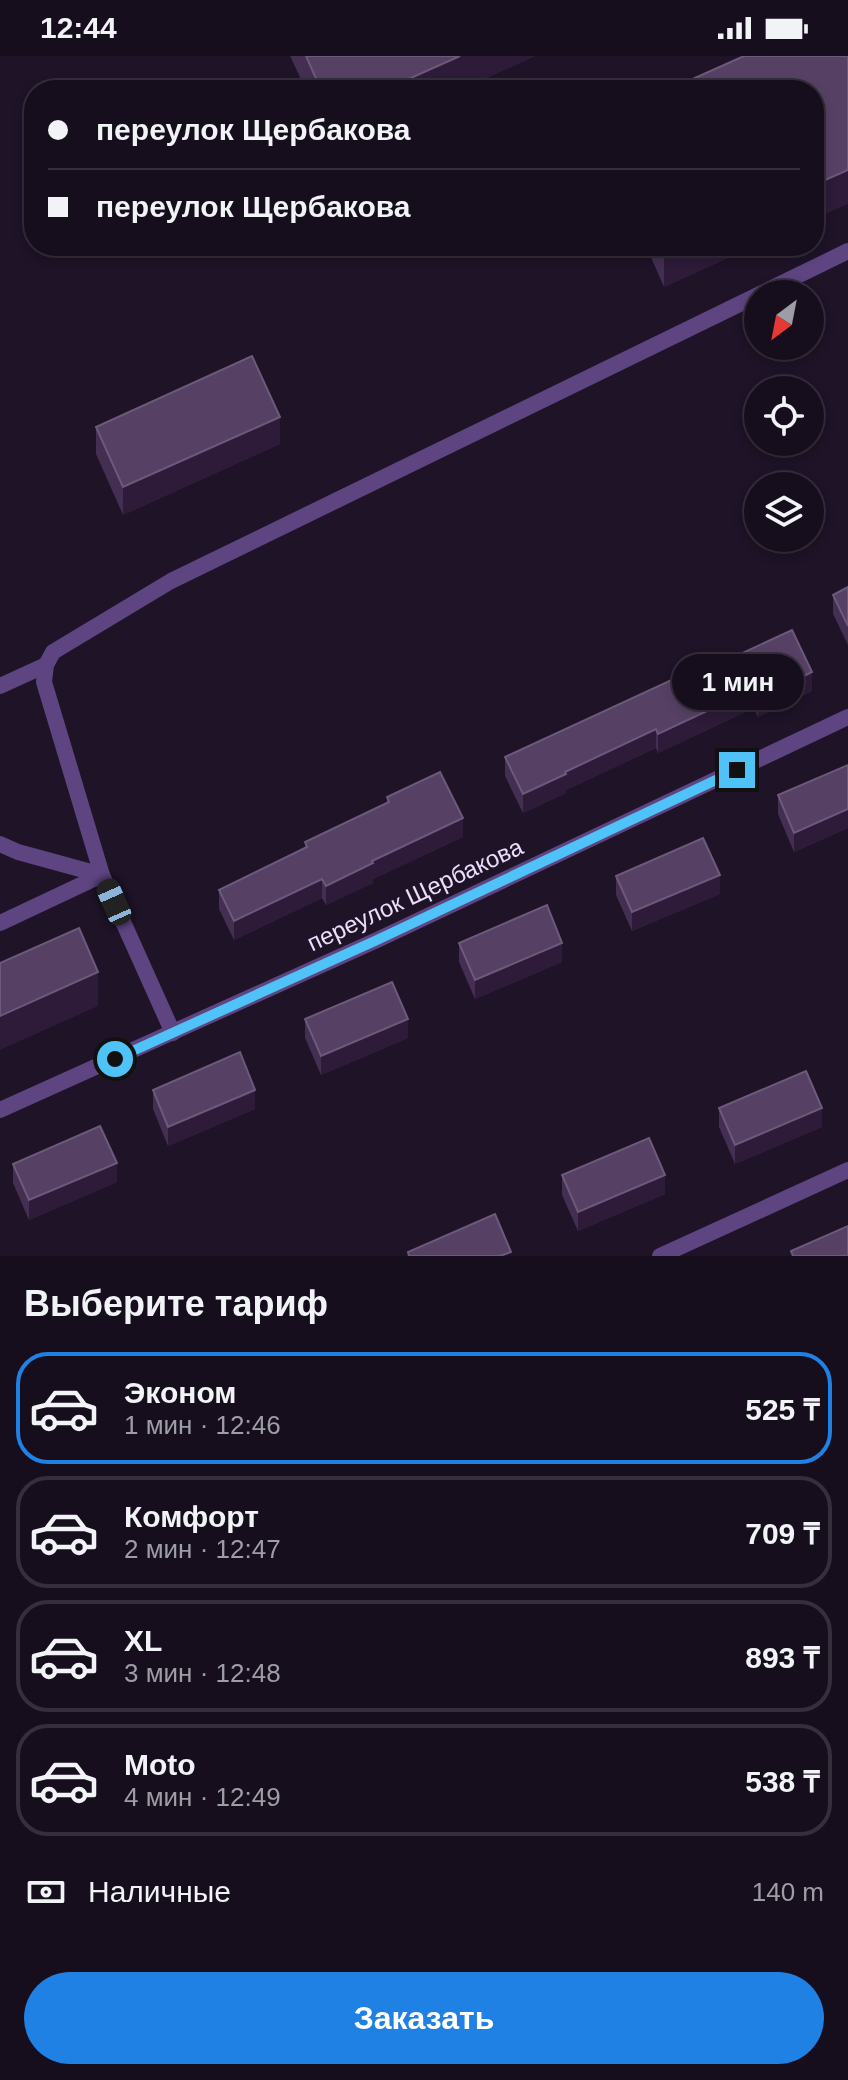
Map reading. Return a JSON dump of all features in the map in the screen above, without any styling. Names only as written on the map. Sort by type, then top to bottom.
[{"type":"street","points":[[788,280],[848,251]]},
{"type":"street","points":[[173,1033],[102,875],[44,682],[46,665],[53,652],[171,581],[744,301]]},
{"type":"street","points":[[0,686],[46,665]]},
{"type":"street","name":"переулок Щербакова","points":[[0,1110],[391,934],[848,717]]},
{"type":"street","points":[[0,844],[18,852],[102,875]]},
{"type":"street","points":[[0,923],[102,875]]},
{"type":"street","points":[[660,1256],[848,1170]]},
{"type":"building","points":[[306,56],[460,56],[406,80],[317,80]]},
{"type":"building","points":[[744,56],[848,56],[848,170],[824,181],[824,80],[690,80]]},
{"type":"building","points":[[252,356],[280,417],[123,487],[96,427]]},
{"type":"building","points":[[848,587],[848,626],[833,595]]},
{"type":"building","points":[[792,630],[812,672],[758,698],[754,689],[658,734],[656,729],[523,794],[505,757],[693,670],[695,675]]},
{"type":"building","points":[[848,765],[848,809],[794,833],[778,795]]},
{"type":"building","points":[[440,772],[463,818],[326,886],[322,879],[234,921],[219,890],[307,847],[305,842],[389,802],[387,797]]},
{"type":"building","points":[[703,838],[720,875],[632,912],[616,876]]},
{"type":"building","points":[[547,905],[562,943],[475,980],[459,943]]},
{"type":"building","points":[[79,928],[98,972],[0,1016],[0,963]]},
{"type":"building","points":[[392,982],[408,1019],[321,1056],[305,1019]]},
{"type":"building","points":[[240,1052],[255,1090],[168,1127],[153,1090]]},
{"type":"building","points":[[806,1071],[822,1108],[735,1145],[719,1108]]},
{"type":"building","points":[[100,1126],[117,1163],[29,1200],[13,1164]]},
{"type":"building","points":[[649,1138],[665,1175],[578,1212],[562,1175]]},
{"type":"building","points":[[495,1214],[511,1252],[500,1256],[409,1256],[408,1252]]},
{"type":"building","points":[[848,1226],[848,1256],[793,1256],[791,1251]]},
{"type":"route","points":[[115,1059],[377,940],[737,770]]}]
